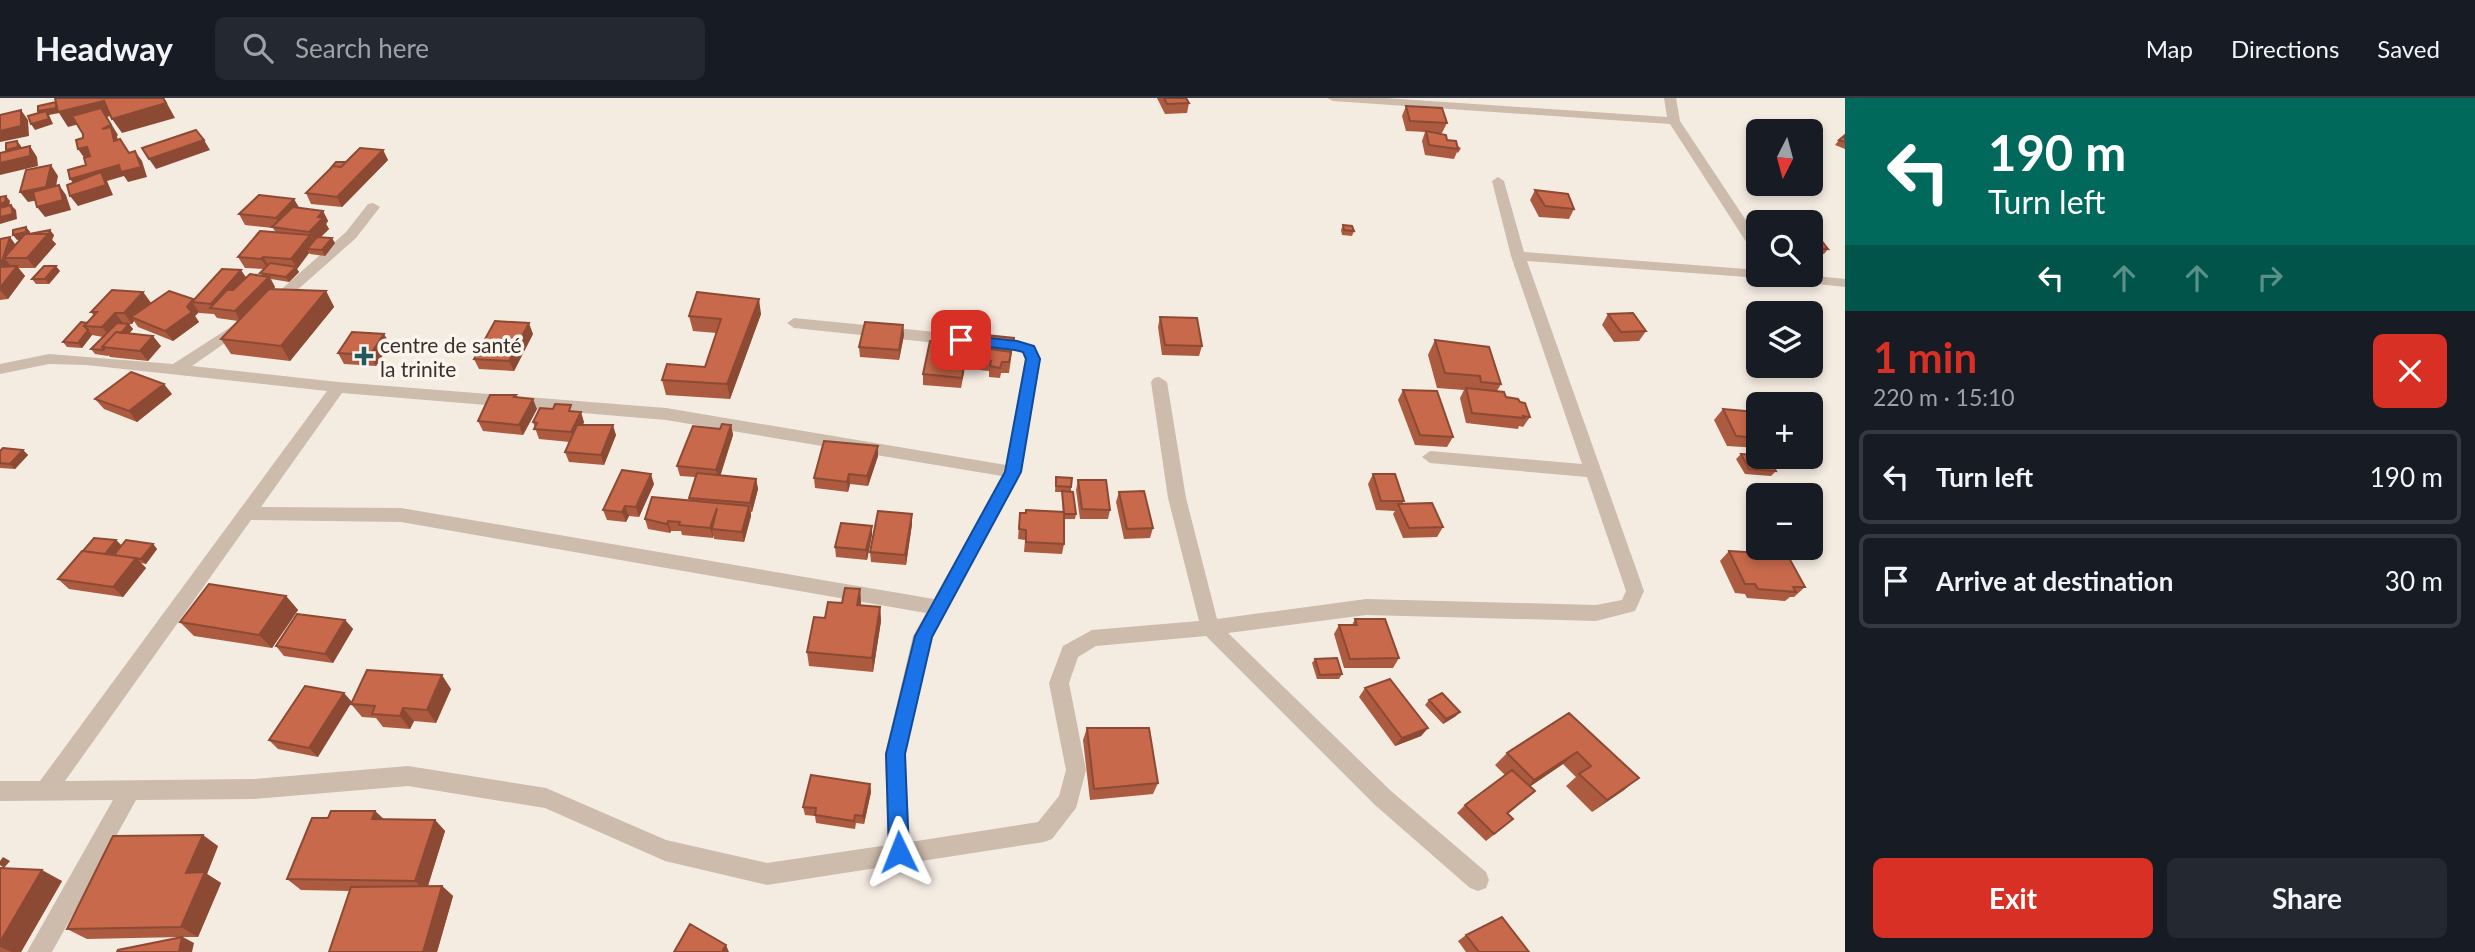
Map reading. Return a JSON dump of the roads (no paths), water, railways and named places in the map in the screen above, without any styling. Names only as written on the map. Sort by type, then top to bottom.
[{"type":"street","points":[[1333,98],[1674,121]]},
{"type":"street","points":[[1670,98],[1674,121],[1746,231]]},
{"type":"street","points":[[0,790],[254,789],[408,776],[546,798],[665,850],[767,874],[1044,832],[1068,801],[1076,770],[1059,683],[1069,652],[1092,638],[1210,628],[1366,607],[1596,613],[1628,606],[1634,591],[1518,256],[1498,181]]},
{"type":"street","points":[[177,369],[277,301],[351,235],[373,207]]},
{"type":"street","points":[[1518,256],[1746,273]]},
{"type":"street","points":[[1823,280],[1845,282]]},
{"type":"street","points":[[794,323],[1017,345],[1029,349],[1033,359],[1013,472],[923,636],[895,754],[899,852]]},
{"type":"street","points":[[0,369],[49,359],[86,360],[338,387],[666,414],[1013,472]]},
{"type":"street","points":[[1159,382],[1177,498],[1210,628],[1383,798],[1478,880]]},
{"type":"street","points":[[46,790],[338,387]]},
{"type":"street","points":[[1430,457],[1592,471]]},
{"type":"street","points":[[246,513],[401,514],[535,540],[937,607]]},
{"type":"street","points":[[39,952],[130,790]]},
{"type":"place","name":"centre de santé la trinite","points":[[364,356]]}]
